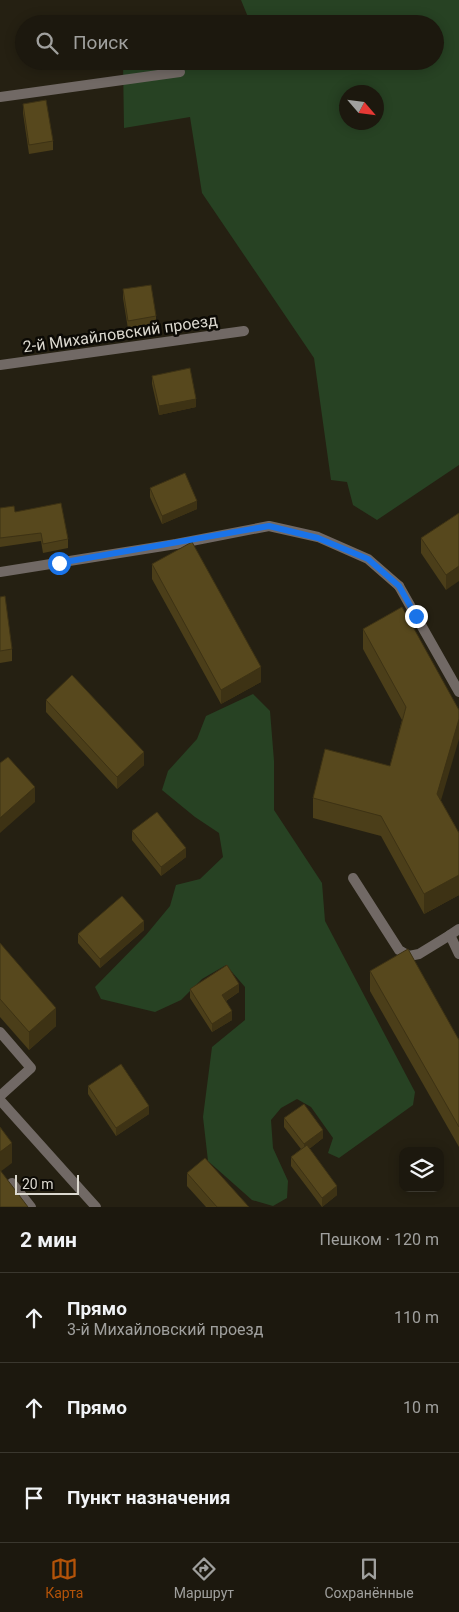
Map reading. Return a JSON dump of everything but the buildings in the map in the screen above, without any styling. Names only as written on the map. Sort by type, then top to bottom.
[{"type":"street","points":[[0,97],[180,72]]},
{"type":"street","name":"2-й Михайловский проезд","points":[[0,365],[244,331]]},
{"type":"street","points":[[0,572],[176,544],[269,526],[318,538],[368,559],[399,586],[459,692]]},
{"type":"street","points":[[353,878],[398,950],[409,956],[419,954],[459,929]]},
{"type":"street","points":[[450,935],[459,954]]},
{"type":"street","points":[[0,1032],[31,1068],[0,1096]]},
{"type":"street","points":[[0,1100],[96,1207]]},
{"type":"street","points":[[12,1182],[31,1207]]},
{"type":"green space","points":[[241,0],[459,0],[459,465],[377,520],[353,505],[347,482],[331,480],[314,358],[202,193],[190,117],[124,128],[123,70],[444,70],[444,15],[247,15]]},
{"type":"green space","points":[[253,694],[270,711],[274,761],[274,810],[322,883],[325,921],[415,1092],[413,1105],[339,1158],[328,1153],[333,1138],[311,1107],[297,1099],[281,1108],[271,1120],[273,1148],[288,1181],[287,1198],[273,1206],[252,1200],[208,1161],[203,1117],[212,1047],[245,1020],[245,987],[226,965],[202,979],[181,1000],[155,1012],[101,999],[95,987],[146,935],[170,906],[176,885],[200,879],[223,857],[219,833],[195,817],[162,790],[168,771],[197,739],[206,716]]},
{"type":"route","points":[[59,563],[176,544],[269,526],[318,538],[368,559],[399,586],[416,616]]}]
